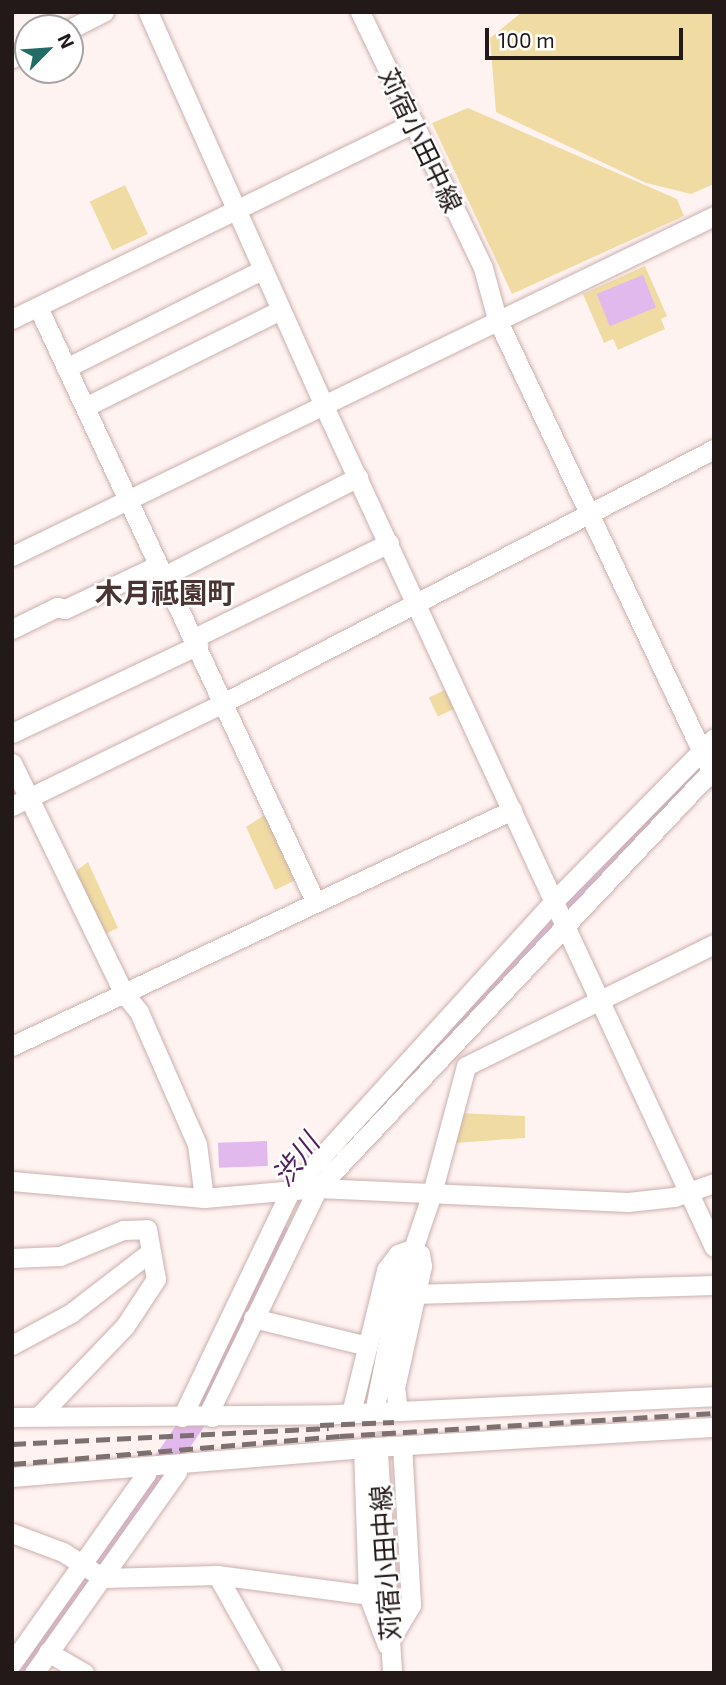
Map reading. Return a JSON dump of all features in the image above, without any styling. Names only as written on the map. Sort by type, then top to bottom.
[{"type":"street","points":[[84,22],[104,12]]},
{"type":"street","points":[[148,12],[234,210],[714,1247]]},
{"type":"street","name":"苅宿小田中線","points":[[360,12],[483,268],[497,319],[590,515],[707,743],[713,772]]},
{"type":"street","points":[[12,318],[414,123]]},
{"type":"street","points":[[12,556],[714,216]]},
{"type":"street","points":[[66,368],[262,270]]},
{"type":"street","points":[[38,307],[315,901]]},
{"type":"street","points":[[85,407],[280,310]]},
{"type":"street","points":[[21,802],[223,703],[714,449]]},
{"type":"street","points":[[12,629],[161,570],[358,477]]},
{"type":"street","points":[[12,733],[389,543]]},
{"type":"street","points":[[182,1417],[290,1190],[554,901],[707,743]]},
{"type":"street","points":[[12,763],[21,802],[123,992],[139,1012],[197,1144],[204,1198]]},
{"type":"street","points":[[212,1417],[211,1408],[318,1188],[713,772]]},
{"type":"street","points":[[12,1046],[512,810]]},
{"type":"street","points":[[376,1402],[382,1356],[412,1250],[432,1193],[466,1066],[714,944]]},
{"type":"street","points":[[12,1181],[204,1198],[318,1188],[628,1202],[690,1193],[714,1183]]},
{"type":"street","points":[[12,1258],[60,1256],[123,1230],[147,1229],[149,1254],[156,1279],[125,1326],[39,1416]]},
{"type":"street","points":[[351,1413],[386,1270],[398,1254],[412,1250],[420,1254],[422,1266],[396,1388],[398,1411]]},
{"type":"street","points":[[12,1345],[71,1313],[149,1254]]},
{"type":"street","points":[[414,1294],[714,1285]]},
{"type":"street","points":[[253,1318],[368,1346]]},
{"type":"street","points":[[14,1417],[212,1417],[351,1413],[714,1396]]},
{"type":"street","points":[[12,1477],[370,1451],[402,1446],[714,1427]]},
{"type":"street","points":[[370,1451],[368,1595],[378,1631],[391,1646],[411,1605],[402,1446]]},
{"type":"street","name":"苅宿小田中線","points":[[370,1451],[392,1673]]},
{"type":"street","points":[[34,1673],[177,1472],[178,1464]]},
{"type":"street","points":[[12,1663],[146,1474],[147,1467]]},
{"type":"street","points":[[12,1533],[82,1564],[103,1578],[217,1575],[368,1595]]},
{"type":"street","points":[[217,1575],[271,1673]]},
{"type":"street","points":[[48,1653],[84,1673]]},
{"type":"shaded area","points":[[522,12],[714,12],[714,184],[691,194],[646,183],[496,112],[490,38]]},
{"type":"shaded area","points":[[468,108],[677,199],[684,216],[512,294],[432,123]]},
{"type":"shaded area","points":[[125,185],[148,234],[112,250],[90,201]]},
{"type":"shaded area","points":[[645,266],[667,316],[661,319],[665,329],[618,350],[613,339],[604,343],[583,294]]},
{"type":"shaded area","points":[[643,275],[656,307],[610,326],[597,294]]},
{"type":"shaded area","points":[[447,689],[456,708],[438,716],[429,697]]},
{"type":"shaded area","points":[[263,816],[269,817],[298,879],[275,890],[246,827]]},
{"type":"shaded area","points":[[88,862],[118,928],[105,934],[75,872]]},
{"type":"shaded area","points":[[459,1113],[525,1116],[525,1138],[455,1143]]},
{"type":"shaded area","points":[[267,1141],[268,1166],[219,1168],[218,1143]]},
{"type":"waterway","name":"渋川","points":[[403,1080],[714,754]]},
{"type":"waterway","name":"渋川","points":[[21,1673],[192,1423],[279,1236]]},
{"type":"tunnel","points":[[376,1402],[378,1454]]},
{"type":"railway","points":[[12,1464],[340,1436],[714,1413]]},
{"type":"railway","points":[[320,1425],[394,1422]]},
{"type":"railway","points":[[12,1444],[329,1428]]},
{"type":"district","name":"木月祗園町","points":[[165,592]]}]
